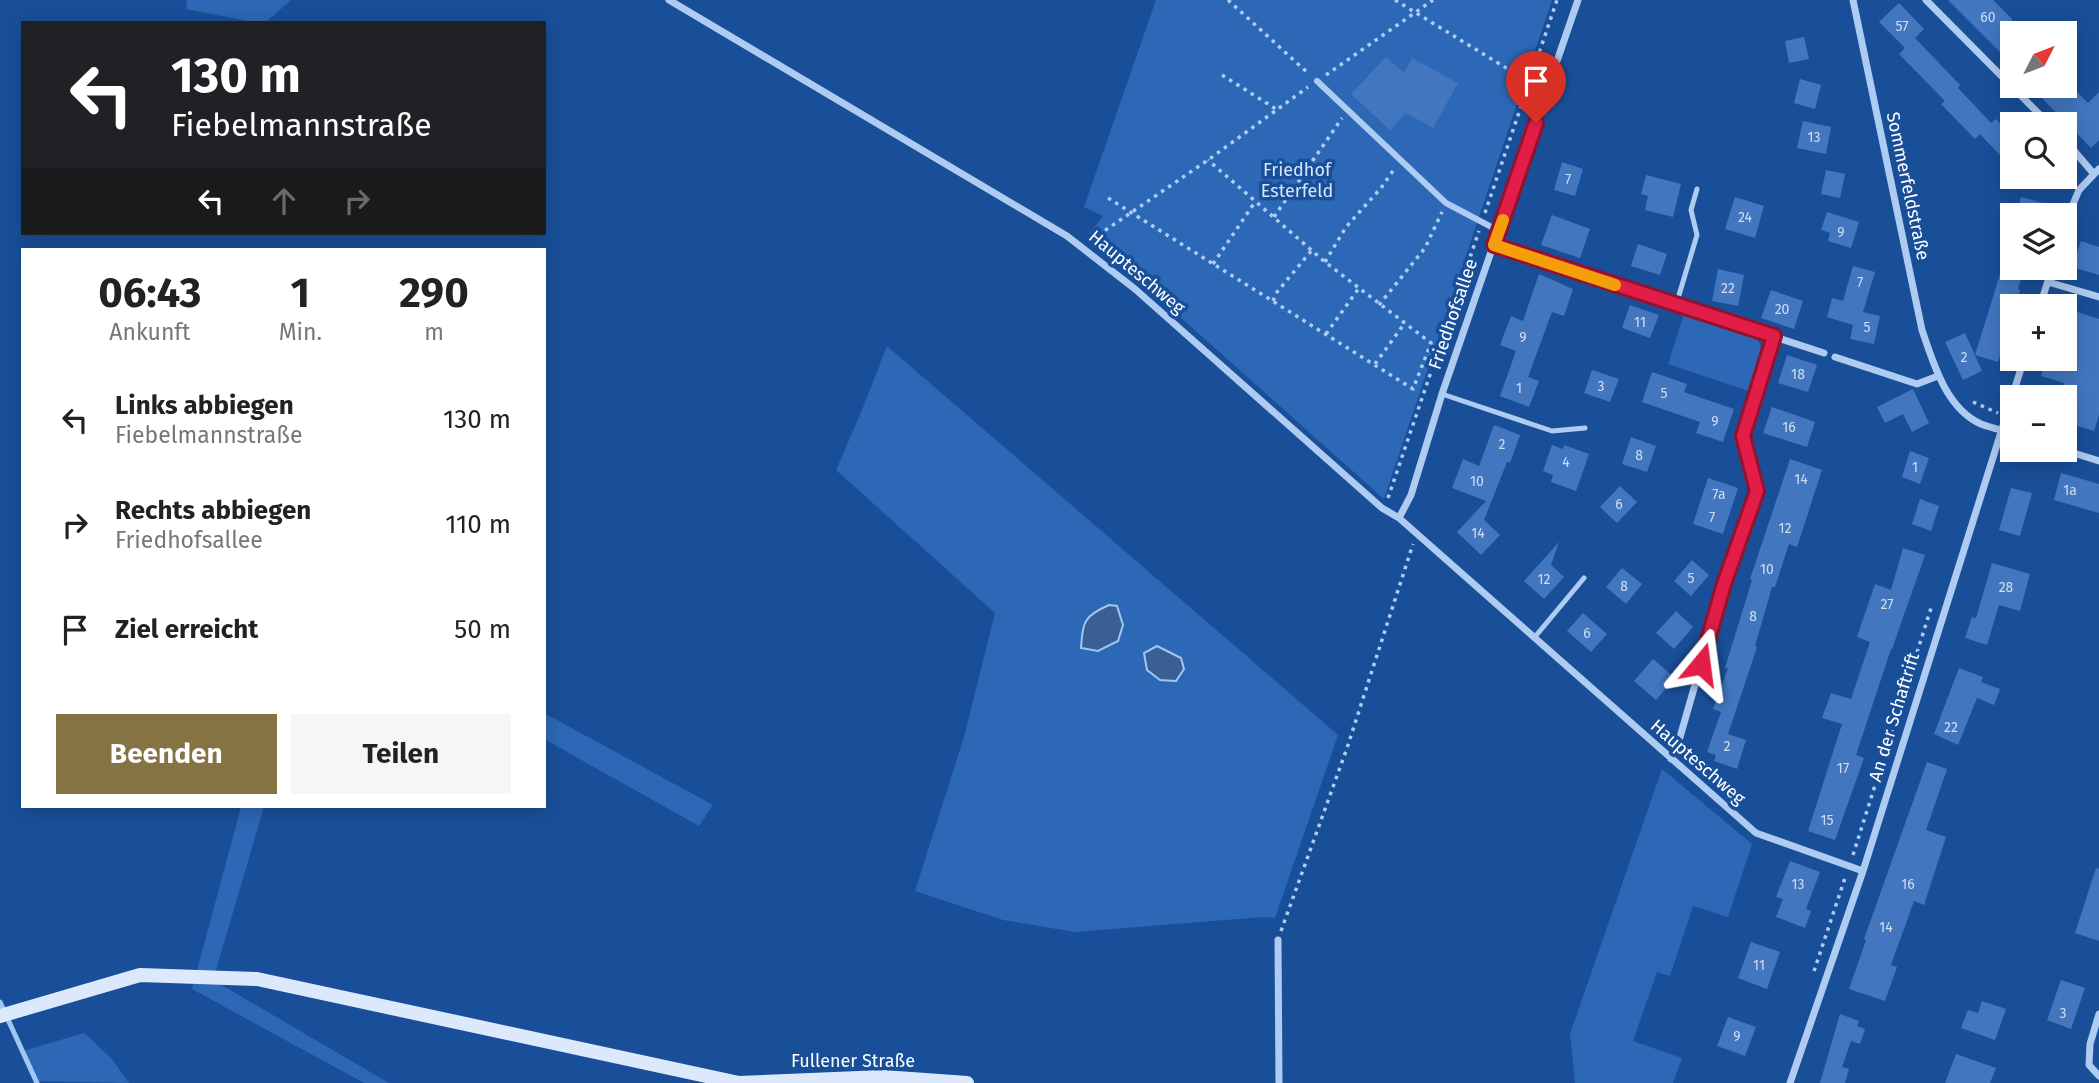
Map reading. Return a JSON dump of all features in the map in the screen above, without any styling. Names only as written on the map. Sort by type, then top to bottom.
[{"type":"main road","name":"Fullener Straße","points":[[0,1016],[140,975],[257,979],[739,1083],[883,1077],[967,1083]]},
{"type":"street","name":"Haupteschweg","points":[[669,0],[1084,248],[1135,289],[1382,508],[1399,518],[1756,834],[1863,871]]},
{"type":"street","name":"Friedhofsallee","points":[[1399,518],[1411,495],[1441,394],[1578,0]]},
{"type":"street","name":"Sommerfeldstraße","points":[[1853,0],[1922,330],[1938,376],[1958,405],[1978,423],[2000,429]]},
{"type":"street","points":[[1926,0],[2037,112]]},
{"type":"street","points":[[1317,81],[1446,204],[1499,231]]},
{"type":"street","points":[[2073,203],[2079,190],[2096,171],[2077,152]]},
{"type":"street","points":[[1494,245],[1824,353]]},
{"type":"street","points":[[2044,294],[2048,282],[2099,297]]},
{"type":"street","points":[[1671,759],[1678,744],[1724,584],[1757,491],[1743,436],[1774,336]]},
{"type":"street","points":[[1835,357],[1917,384],[1938,376]]},
{"type":"street","name":"An der Schaftrift","points":[[1790,1083],[1863,871],[2000,432]]},
{"type":"street","points":[[2077,454],[2099,461]]},
{"type":"street","points":[[1278,940],[1279,1083]]},
{"type":"street","points":[[2099,1014],[2090,1044],[2089,1065],[2099,1076]]},
{"type":"lane","points":[[1676,305],[1697,235],[1691,210],[1697,189]]},
{"type":"lane","points":[[1441,394],[1552,431],[1586,428]]},
{"type":"lane","points":[[1534,638],[1584,578]]},
{"type":"path","points":[[1228,0],[1317,81]]},
{"type":"path","points":[[1395,0],[1516,74]]},
{"type":"path","points":[[1084,248],[1095,237],[1433,0]]},
{"type":"path","points":[[1382,508],[1557,0]]},
{"type":"path","points":[[1222,75],[1276,109]]},
{"type":"path","points":[[1274,217],[1348,110]]},
{"type":"path","points":[[1108,198],[1413,389],[1431,342],[1325,262],[1208,160]]},
{"type":"path","points":[[1325,262],[1346,228],[1381,188],[1400,160]]},
{"type":"path","points":[[1213,264],[1255,202]]},
{"type":"path","points":[[1379,305],[1425,248],[1446,204]]},
{"type":"path","points":[[1273,301],[1312,250]]},
{"type":"path","points":[[1326,334],[1359,288]]},
{"type":"path","points":[[1375,364],[1404,324]]},
{"type":"path","points":[[1970,400],[2000,414]]},
{"type":"path","points":[[1278,940],[1347,748],[1410,550],[1417,536]]},
{"type":"path","points":[[1811,981],[1936,595]]},
{"type":"green space","points":[[187,0],[291,0],[267,21],[249,21],[186,9]]},
{"type":"green space","name":"Friedhof Esterfeld","points":[[1156,0],[1552,0],[1384,499],[1088,235],[1103,216],[1084,207]]},
{"type":"green space","points":[[1684,314],[1757,339],[1761,346],[1748,391],[1668,364]]},
{"type":"green space","points":[[887,346],[1338,735],[1275,918],[1075,932],[1003,920],[915,891],[964,737],[995,613],[836,470]]},
{"type":"green space","points":[[546,714],[713,805],[699,826],[546,740]]},
{"type":"green space","points":[[1662,769],[1752,844],[1728,917],[1693,906],[1670,976],[1657,972],[1633,1041],[1682,1058],[1673,1083],[1575,1083],[1570,1034]]},
{"type":"green space","points":[[241,808],[264,808],[213,980],[389,1083],[364,1083],[192,989]]},
{"type":"green space","points":[[84,1033],[112,1059],[129,1083],[35,1081],[23,1051]]},
{"type":"shaded area","points":[[1109,605],[1117,606],[1123,625],[1118,641],[1098,651],[1081,648],[1086,620]]},
{"type":"shaded area","points":[[1157,646],[1181,658],[1184,669],[1176,681],[1160,680],[1147,670],[1144,653]]},
{"type":"building","points":[[1948,0],[1993,0],[2012,19],[2000,21],[2000,52]]},
{"type":"building","points":[[1899,3],[1924,29],[1915,38],[1960,85],[1958,88],[1991,123],[1996,119],[2000,124],[2000,155],[1980,134],[1975,139],[1941,104],[1945,101],[1899,54],[1905,48],[1879,22]]},
{"type":"building","points":[[1804,37],[1809,59],[1789,63],[1785,41]]},
{"type":"building","points":[[1386,57],[1404,73],[1412,58],[1458,83],[1433,128],[1406,113],[1390,130],[1351,94]]},
{"type":"building","points":[[1800,79],[1821,85],[1815,109],[1794,103]]},
{"type":"building","points":[[2077,92],[2088,103],[2099,92],[2099,140],[2091,148],[2077,134],[2077,112],[2056,112],[2042,98],[2077,98]]},
{"type":"building","points":[[1803,121],[1831,127],[1826,154],[1797,148]]},
{"type":"building","points":[[1562,162],[1583,169],[1575,196],[1554,190]]},
{"type":"building","points":[[1826,170],[1845,174],[1840,198],[1821,194]]},
{"type":"building","points":[[1646,175],[1681,184],[1673,217],[1645,210],[1648,196],[1641,194]]},
{"type":"building","points":[[1735,197],[1764,206],[1755,238],[1725,229]]},
{"type":"building","points":[[2021,197],[2043,203],[2019,203]]},
{"type":"building","points":[[1827,212],[1859,222],[1851,248],[1828,241],[1830,233],[1821,230]]},
{"type":"building","points":[[1552,215],[1590,229],[1580,258],[1541,245]]},
{"type":"building","points":[[2081,241],[2099,247],[2099,275],[2077,268],[2077,253]]},
{"type":"building","points":[[1638,244],[1667,254],[1660,275],[1631,266]]},
{"type":"building","points":[[1853,266],[1875,272],[1863,312],[1880,316],[1874,344],[1850,339],[1853,325],[1827,317],[1832,298],[1843,301]]},
{"type":"building","points":[[1718,269],[1744,275],[1738,306],[1712,301]]},
{"type":"building","points":[[1539,274],[1573,289],[1564,316],[1552,312],[1528,377],[1539,381],[1529,407],[1500,396],[1516,351],[1500,345],[1511,316],[1523,321]]},
{"type":"building","points":[[2000,274],[2000,280],[2021,280],[2019,294],[2000,294],[1998,362],[1975,355]]},
{"type":"building","points":[[1771,290],[1803,301],[1794,329],[1761,318]]},
{"type":"building","points":[[1630,305],[1659,315],[1650,338],[1622,328]]},
{"type":"building","points":[[2077,312],[2099,319],[2099,415],[2094,431],[2077,426],[2077,385],[2063,385],[2064,383],[2041,376],[2042,371],[2077,371]]},
{"type":"building","points":[[1965,333],[1982,371],[1963,380],[1945,342]]},
{"type":"building","points":[[1787,355],[1817,365],[1808,392],[1778,383]]},
{"type":"building","points":[[1592,370],[1619,379],[1610,402],[1584,393]]},
{"type":"building","points":[[1652,372],[1687,384],[1684,392],[1734,409],[1723,442],[1696,433],[1700,422],[1642,402]]},
{"type":"building","points":[[1913,389],[1929,423],[1912,432],[1903,414],[1885,423],[1877,407]]},
{"type":"building","points":[[1772,407],[1815,422],[1807,447],[1763,433]]},
{"type":"building","points":[[1494,425],[1520,435],[1484,520],[1500,535],[1481,555],[1457,532],[1486,501],[1452,488],[1463,459],[1479,466]]},
{"type":"building","points":[[1631,437],[1656,446],[1647,472],[1622,464]]},
{"type":"building","points":[[1552,445],[1563,449],[1564,445],[1589,454],[1576,491],[1551,482],[1553,475],[1543,471]]},
{"type":"building","points":[[1910,451],[1929,458],[1920,484],[1902,477]]},
{"type":"building","points":[[1790,459],[1822,470],[1797,547],[1789,544],[1775,587],[1772,587],[1755,646],[1757,647],[1728,734],[1746,740],[1737,769],[1714,761],[1716,755],[1707,752],[1721,712],[1713,709],[1728,668],[1725,668],[1752,580],[1750,579]]},
{"type":"building","points":[[2061,473],[2099,484],[2099,513],[2054,500]]},
{"type":"building","points":[[1708,478],[1738,488],[1723,534],[1693,524]]},
{"type":"building","points":[[1620,486],[1637,502],[1617,523],[1600,507]]},
{"type":"building","points":[[2011,488],[2032,493],[2020,536],[1999,530]]},
{"type":"building","points":[[1920,499],[1939,506],[1931,531],[1912,524]]},
{"type":"building","points":[[1559,542],[1551,565],[1564,577],[1544,599],[1524,581]]},
{"type":"building","points":[[1903,548],[1925,555],[1856,755],[1864,758],[1835,840],[1808,831],[1842,724],[1822,718],[1831,693],[1851,699],[1870,642],[1857,637],[1875,584],[1891,590]]},
{"type":"building","points":[[1692,560],[1709,575],[1691,596],[1674,581]]},
{"type":"building","points":[[1992,563],[2030,574],[2020,611],[1999,605],[1987,645],[1965,638],[1972,617],[1976,618]]},
{"type":"building","points":[[1622,568],[1642,584],[1626,604],[1606,587]]},
{"type":"building","points":[[1676,611],[1693,627],[1674,649],[1656,633]]},
{"type":"building","points":[[1583,613],[1607,634],[1591,652],[1567,631]]},
{"type":"building","points":[[1653,659],[1675,678],[1656,700],[1634,681]]},
{"type":"building","points":[[1959,668],[1983,677],[1981,682],[2000,689],[1994,705],[1977,698],[1958,745],[1934,734]]},
{"type":"building","points":[[1927,762],[1947,769],[1926,830],[1946,837],[1924,905],[1914,901],[1891,965],[1897,967],[1885,1001],[1849,989]]},
{"type":"building","points":[[1790,861],[1820,872],[1806,909],[1811,911],[1805,928],[1776,917],[1783,899],[1776,897]]},
{"type":"building","points":[[2096,868],[2099,869],[2099,941],[2075,933]]},
{"type":"building","points":[[1751,942],[1780,952],[1767,989],[1738,978]]},
{"type":"building","points":[[2061,980],[2085,988],[2071,1029],[2047,1020]]},
{"type":"building","points":[[1982,1001],[2006,1009],[1995,1040],[1961,1028],[1968,1010],[1978,1013]]},
{"type":"building","points":[[1840,1014],[1859,1021],[1857,1026],[1865,1029],[1860,1044],[1851,1041],[1842,1067],[1849,1069],[1845,1083],[1820,1083]]},
{"type":"building","points":[[1728,1017],[1756,1027],[1745,1056],[1717,1046]]},
{"type":"building","points":[[1956,1054],[1996,1068],[1990,1083],[1945,1083]]},
{"type":"waterway","points":[[0,1002],[37,1083]]},
{"type":"slow traffic","points":[[1503,220],[1494,245],[1615,285]]},
{"type":"route","points":[[1536,123],[1494,245],[1774,336],[1743,436],[1757,491],[1724,584],[1701,664]]}]
